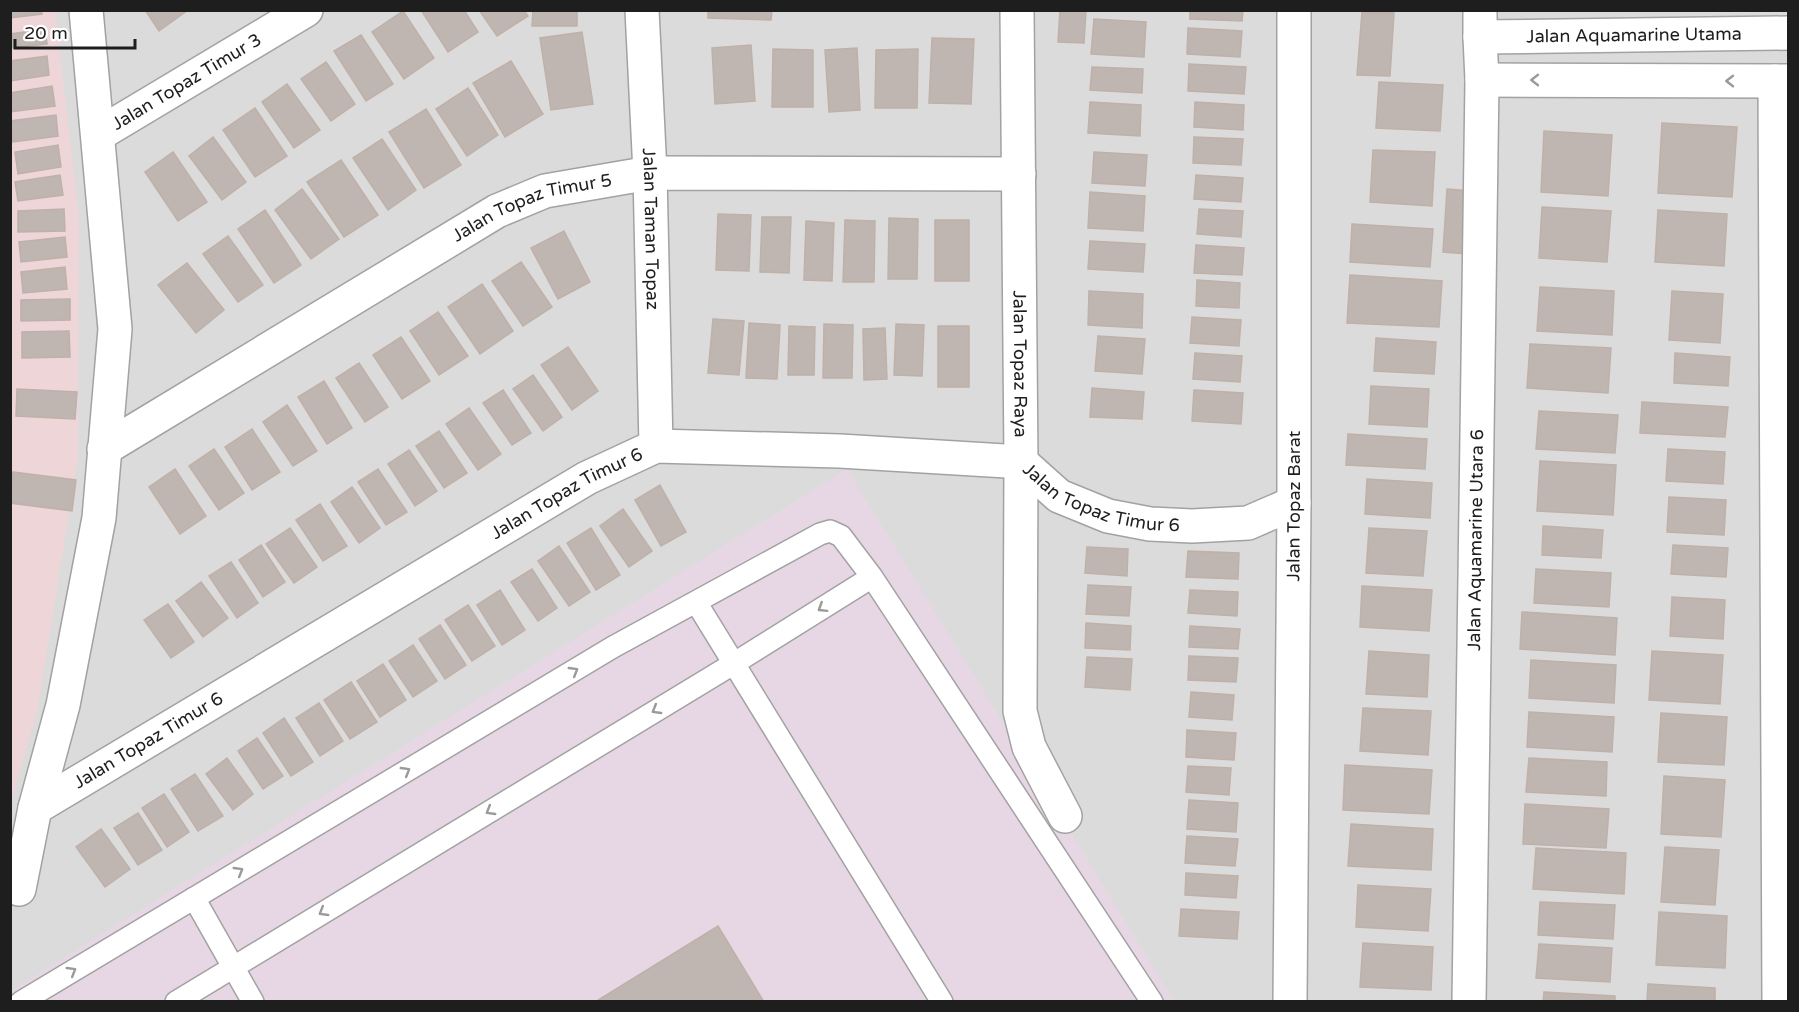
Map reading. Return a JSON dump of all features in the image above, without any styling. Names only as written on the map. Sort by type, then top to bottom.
[{"type":"street","points":[[19,889],[35,808],[63,705],[99,518],[115,330],[86,10]]},
{"type":"street","name":"Jalan Topaz Timur 3","points":[[99,134],[306,10]]},
{"type":"street","name":"Jalan Taman Topaz","points":[[642,10],[650,172],[656,446]]},
{"type":"street","name":"Jalan Topaz Raya","points":[[1017,10],[1021,462],[1020,711],[1029,747],[1065,816]]},
{"type":"street","name":"Jalan Topaz Barat","points":[[1290,1002],[1294,503],[1294,10]]},
{"type":"street","name":"Jalan Aquamarine Utama","points":[[1480,24],[1776,26]]},
{"type":"street","name":"Jalan Aquamarine Utara 6","points":[[1469,1002],[1482,80],[1480,24]]},
{"type":"street","points":[[1482,80],[1782,81],[1779,1002]]},
{"type":"street","name":"Jalan Topaz Timur 5","points":[[104,449],[497,211],[544,191],[650,172],[1019,174]]},
{"type":"street","name":"Jalan Topaz Timur 6","points":[[35,808],[587,478],[656,446],[840,451],[1021,462],[1059,496],[1108,516],[1150,524],[1192,526],[1248,523],[1294,503]]},
{"type":"lane","points":[[21,1002],[603,653],[820,534],[830,531],[841,536],[872,577],[1152,1002]]},
{"type":"lane","points":[[176,1002],[733,664],[872,577]]},
{"type":"lane","points":[[696,602],[942,1002]]},
{"type":"lane","points":[[194,898],[254,1002]]},
{"type":"shaded area","points":[[10,11],[1788,11],[1788,1001],[11,1001]]},
{"type":"shaded area","points":[[11,11],[55,11],[79,217],[78,458],[37,711],[11,802]]},
{"type":"shaded area","points":[[847,469],[1174,1001],[11,1002],[11,991]]},
{"type":"building","points":[[10,10],[41,10],[42,14],[10,18]]},
{"type":"building","points":[[145,10],[188,10],[159,31]]},
{"type":"building","points":[[421,10],[464,10],[478,32],[448,52]]},
{"type":"building","points":[[479,10],[524,10],[528,16],[497,36]]},
{"type":"building","points":[[533,10],[577,10],[577,26],[532,26]]},
{"type":"building","points":[[708,10],[772,10],[771,20],[708,18]]},
{"type":"building","points":[[1060,10],[1086,10],[1084,43],[1058,42]]},
{"type":"building","points":[[1190,10],[1243,10],[1242,21],[1190,19]]},
{"type":"building","points":[[403,11],[434,58],[404,79],[372,32]]},
{"type":"building","points":[[1362,12],[1394,13],[1390,76],[1357,75]]},
{"type":"building","points":[[1094,19],[1146,22],[1144,57],[1091,54]]},
{"type":"building","points":[[1188,28],[1242,31],[1240,57],[1187,54]]},
{"type":"building","points":[[45,29],[47,44],[10,48],[10,34]]},
{"type":"building","points":[[582,32],[593,104],[551,110],[540,38]]},
{"type":"building","points":[[361,35],[393,84],[366,101],[334,51]]},
{"type":"building","points":[[932,38],[974,39],[971,104],[929,103]]},
{"type":"building","points":[[751,45],[755,101],[715,104],[712,48]]},
{"type":"building","points":[[857,48],[860,110],[829,112],[825,50]]},
{"type":"building","points":[[773,49],[813,50],[813,107],[772,107]]},
{"type":"building","points":[[918,49],[917,108],[875,108],[876,50]]},
{"type":"building","points":[[47,56],[49,75],[10,81],[10,61]]},
{"type":"building","points":[[511,61],[543,114],[505,137],[473,83]]},
{"type":"building","points":[[326,62],[355,104],[331,121],[301,79]]},
{"type":"building","points":[[1189,64],[1246,67],[1244,94],[1188,91]]},
{"type":"building","points":[[1092,67],[1143,69],[1142,93],[1090,90]]},
{"type":"building","points":[[1379,82],[1443,85],[1440,131],[1376,128]]},
{"type":"building","points":[[287,84],[320,130],[294,148],[262,102]]},
{"type":"building","points":[[52,86],[55,106],[10,112],[10,93]]},
{"type":"building","points":[[468,88],[498,135],[467,156],[436,109]]},
{"type":"building","points":[[1090,102],[1141,105],[1140,136],[1088,133]]},
{"type":"building","points":[[1195,102],[1244,105],[1243,130],[1194,127]]},
{"type":"building","points":[[255,108],[287,156],[255,177],[223,130]]},
{"type":"building","points":[[426,109],[461,165],[424,188],[389,132]]},
{"type":"building","points":[[56,115],[58,136],[13,142],[10,121]]},
{"type":"building","points":[[1662,123],[1737,127],[1732,197],[1658,193]]},
{"type":"building","points":[[1544,131],[1612,135],[1608,196],[1541,192]]},
{"type":"building","points":[[213,137],[246,182],[222,200],[189,156]]},
{"type":"building","points":[[1194,137],[1243,139],[1241,165],[1193,163]]},
{"type":"building","points":[[382,139],[416,190],[388,210],[353,158]]},
{"type":"building","points":[[58,145],[61,167],[18,174],[15,152]]},
{"type":"building","points":[[1373,150],[1435,152],[1432,206],[1370,202]]},
{"type":"building","points":[[173,152],[207,202],[178,221],[145,172]]},
{"type":"building","points":[[1094,152],[1147,155],[1145,186],[1092,183]]},
{"type":"building","points":[[341,160],[378,215],[344,237],[307,182]]},
{"type":"building","points":[[60,175],[63,195],[18,201],[15,182]]},
{"type":"building","points":[[1196,175],[1243,178],[1241,202],[1194,199]]},
{"type":"building","points":[[302,189],[339,239],[311,259],[275,210]]},
{"type":"building","points":[[1447,189],[1471,191],[1467,254],[1443,252]]},
{"type":"building","points":[[1090,192],[1145,196],[1143,231],[1088,228]]},
{"type":"building","points":[[1542,207],[1611,211],[1607,262],[1539,258]]},
{"type":"building","points":[[64,209],[65,231],[18,232],[18,211]]},
{"type":"building","points":[[1199,209],[1243,211],[1241,237],[1197,234]]},
{"type":"building","points":[[265,210],[301,265],[274,283],[238,229]]},
{"type":"building","points":[[1658,210],[1727,214],[1724,266],[1655,262]]},
{"type":"building","points":[[718,214],[751,215],[749,271],[716,270]]},
{"type":"building","points":[[762,217],[791,217],[789,273],[760,272]]},
{"type":"building","points":[[889,218],[918,219],[917,279],[888,279]]},
{"type":"building","points":[[845,220],[875,221],[874,282],[843,282]]},
{"type":"building","points":[[935,220],[969,220],[969,281],[935,281]]},
{"type":"building","points":[[806,221],[834,223],[832,281],[804,280]]},
{"type":"building","points":[[1352,224],[1433,229],[1430,267],[1350,262]]},
{"type":"building","points":[[564,231],[590,282],[558,299],[531,248]]},
{"type":"building","points":[[228,236],[263,285],[238,302],[203,254]]},
{"type":"building","points":[[65,237],[67,257],[21,262],[19,242]]},
{"type":"building","points":[[1090,241],[1145,244],[1143,272],[1088,269]]},
{"type":"building","points":[[1196,245],[1244,248],[1242,275],[1194,273]]},
{"type":"building","points":[[521,262],[552,307],[523,326],[492,281]]},
{"type":"building","points":[[187,263],[224,310],[196,333],[158,285]]},
{"type":"building","points":[[65,267],[67,289],[23,293],[21,272]]},
{"type":"building","points":[[1350,275],[1442,281],[1439,327],[1347,323]]},
{"type":"building","points":[[1197,280],[1240,283],[1239,308],[1196,306]]},
{"type":"building","points":[[482,284],[513,331],[480,354],[448,307]]},
{"type":"building","points":[[1540,287],[1614,291],[1612,335],[1537,331]]},
{"type":"building","points":[[1089,291],[1143,294],[1142,328],[1088,325]]},
{"type":"building","points":[[1672,291],[1723,294],[1720,343],[1669,340]]},
{"type":"building","points":[[70,299],[70,320],[21,321],[21,300]]},
{"type":"building","points":[[438,312],[468,356],[439,375],[410,331]]},
{"type":"building","points":[[1192,317],[1241,320],[1239,346],[1190,343]]},
{"type":"building","points":[[713,319],[744,321],[739,375],[708,373]]},
{"type":"building","points":[[749,323],[780,325],[777,379],[746,378]]},
{"type":"building","points":[[824,324],[853,325],[852,378],[823,378]]},
{"type":"building","points":[[896,324],[924,325],[922,376],[894,375]]},
{"type":"building","points":[[789,326],[815,327],[814,375],[788,375]]},
{"type":"building","points":[[938,326],[969,326],[969,387],[938,387]]},
{"type":"building","points":[[885,328],[887,379],[864,380],[863,329]]},
{"type":"building","points":[[69,331],[70,357],[22,358],[22,332]]},
{"type":"building","points":[[1098,336],[1145,339],[1142,374],[1095,371]]},
{"type":"building","points":[[401,337],[430,381],[402,399],[373,355]]},
{"type":"building","points":[[1376,338],[1436,342],[1434,374],[1374,371]]},
{"type":"building","points":[[1530,344],[1611,348],[1608,393],[1527,388]]},
{"type":"building","points":[[568,347],[598,391],[572,410],[541,365]]},
{"type":"building","points":[[1195,353],[1242,356],[1240,382],[1193,379]]},
{"type":"building","points":[[1675,353],[1730,357],[1728,386],[1674,383]]},
{"type":"building","points":[[359,363],[388,407],[365,422],[336,378]]},
{"type":"building","points":[[533,375],[562,417],[543,431],[513,389]]},
{"type":"building","points":[[324,381],[352,428],[327,444],[298,397]]},
{"type":"building","points":[[1371,386],[1429,389],[1427,427],[1369,424]]},
{"type":"building","points":[[1092,388],[1144,392],[1142,419],[1090,417]]},
{"type":"building","points":[[17,389],[77,392],[75,419],[16,416]]},
{"type":"building","points":[[503,390],[531,433],[512,445],[483,403]]},
{"type":"building","points":[[1194,390],[1243,393],[1241,424],[1192,421]]},
{"type":"building","points":[[1642,402],[1728,407],[1725,437],[1640,433]]},
{"type":"building","points":[[287,405],[317,451],[293,466],[263,422]]},
{"type":"building","points":[[469,408],[501,454],[478,470],[446,424]]},
{"type":"building","points":[[1539,411],[1618,415],[1615,453],[1536,449]]},
{"type":"building","points":[[252,429],[280,472],[252,490],[225,447]]},
{"type":"building","points":[[439,431],[467,473],[444,488],[416,446]]},
{"type":"building","points":[[1348,434],[1427,439],[1425,469],[1346,465]]},
{"type":"building","points":[[214,449],[244,493],[219,510],[189,466]]},
{"type":"building","points":[[1668,449],[1725,452],[1723,484],[1666,481]]},
{"type":"building","points":[[409,450],[437,491],[415,506],[388,464]]},
{"type":"building","points":[[1540,461],[1616,465],[1613,515],[1537,511]]},
{"type":"building","points":[[175,469],[206,516],[180,534],[149,487]]},
{"type":"building","points":[[378,469],[407,512],[386,525],[358,482]]},
{"type":"building","points":[[13,472],[76,480],[72,511],[10,503]]},
{"type":"building","points":[[1367,479],[1432,483],[1430,518],[1365,514]]},
{"type":"building","points":[[660,485],[686,532],[661,546],[635,500]]},
{"type":"building","points":[[352,487],[380,528],[359,543],[331,502]]},
{"type":"building","points":[[1669,497],[1726,500],[1724,535],[1667,532]]},
{"type":"building","points":[[320,504],[347,546],[323,561],[296,520]]},
{"type":"building","points":[[623,509],[652,551],[629,567],[600,526]]},
{"type":"building","points":[[1543,526],[1603,530],[1601,558],[1542,555]]},
{"type":"building","points":[[290,528],[317,567],[294,583],[266,544]]},
{"type":"building","points":[[591,528],[620,575],[596,590],[567,543]]},
{"type":"building","points":[[1369,528],[1427,531],[1423,576],[1366,573]]},
{"type":"building","points":[[261,545],[285,582],[263,597],[239,560]]},
{"type":"building","points":[[1673,545],[1728,548],[1726,577],[1671,574]]},
{"type":"building","points":[[559,546],[590,592],[569,606],[538,561]]},
{"type":"building","points":[[1087,547],[1128,549],[1127,576],[1085,573]]},
{"type":"building","points":[[1188,551],[1239,553],[1238,579],[1186,577]]},
{"type":"building","points":[[231,562],[258,603],[237,618],[209,576]]},
{"type":"building","points":[[532,569],[557,608],[538,621],[511,582]]},
{"type":"building","points":[[1536,569],[1611,573],[1609,607],[1534,603]]},
{"type":"building","points":[[201,582],[228,618],[203,637],[176,601]]},
{"type":"building","points":[[1088,585],[1131,587],[1129,616],[1086,614]]},
{"type":"building","points":[[1362,586],[1432,590],[1429,631],[1360,627]]},
{"type":"building","points":[[500,590],[525,630],[502,645],[477,605]]},
{"type":"building","points":[[1190,590],[1238,592],[1237,616],[1188,613]]},
{"type":"building","points":[[1672,597],[1725,600],[1723,639],[1670,636]]},
{"type":"building","points":[[168,604],[194,642],[171,658],[144,620]]},
{"type":"building","points":[[468,605],[495,646],[472,661],[445,620]]},
{"type":"building","points":[[1522,612],[1617,618],[1615,655],[1520,649]]},
{"type":"building","points":[[1086,623],[1131,626],[1130,650],[1085,648]]},
{"type":"building","points":[[440,625],[466,665],[445,679],[419,639]]},
{"type":"building","points":[[1190,626],[1240,629],[1238,649],[1189,647]]},
{"type":"building","points":[[413,645],[437,681],[413,697],[389,661]]},
{"type":"building","points":[[1369,651],[1429,655],[1427,697],[1366,694]]},
{"type":"building","points":[[1652,651],[1723,655],[1720,704],[1649,700]]},
{"type":"building","points":[[1189,656],[1238,658],[1236,682],[1188,680]]},
{"type":"building","points":[[1087,657],[1132,659],[1130,690],[1085,687]]},
{"type":"building","points":[[1531,660],[1616,665],[1614,703],[1529,698]]},
{"type":"building","points":[[383,664],[406,700],[380,717],[357,681]]},
{"type":"building","points":[[351,682],[377,722],[350,739],[324,700]]},
{"type":"building","points":[[1191,692],[1234,695],[1232,720],[1189,717]]},
{"type":"building","points":[[319,703],[343,741],[320,756],[296,718]]},
{"type":"building","points":[[1363,708],[1431,711],[1428,755],[1360,751]]},
{"type":"building","points":[[1529,712],[1614,717],[1612,752],[1527,747]]},
{"type":"building","points":[[1661,713],[1727,717],[1724,765],[1658,762]]},
{"type":"building","points":[[284,718],[313,762],[291,776],[263,733]]},
{"type":"building","points":[[1187,730],[1236,733],[1234,760],[1186,757]]},
{"type":"building","points":[[257,738],[283,776],[263,789],[238,751]]},
{"type":"building","points":[[227,758],[253,794],[233,810],[206,774]]},
{"type":"building","points":[[1529,758],[1607,762],[1606,796],[1526,792]]},
{"type":"building","points":[[1345,765],[1432,770],[1429,814],[1343,810]]},
{"type":"building","points":[[1188,766],[1231,768],[1229,795],[1186,792]]},
{"type":"building","points":[[195,774],[223,816],[198,831],[171,789]]},
{"type":"building","points":[[1664,776],[1725,780],[1721,837],[1661,834]]},
{"type":"building","points":[[164,794],[189,832],[167,847],[142,808]]},
{"type":"building","points":[[1189,800],[1238,803],[1236,832],[1187,829]]},
{"type":"building","points":[[1525,804],[1609,809],[1606,848],[1523,844]]},
{"type":"building","points":[[138,813],[162,850],[138,865],[114,828]]},
{"type":"building","points":[[1351,824],[1433,829],[1431,870],[1348,866]]},
{"type":"building","points":[[101,829],[130,869],[105,887],[76,847]]},
{"type":"building","points":[[1187,836],[1238,839],[1235,866],[1185,863]]},
{"type":"building","points":[[1665,847],[1719,850],[1715,905],[1661,902]]},
{"type":"building","points":[[1536,848],[1626,853],[1624,894],[1533,889]]},
{"type":"building","points":[[1186,873],[1238,876],[1236,898],[1185,895]]},
{"type":"building","points":[[1358,885],[1431,889],[1428,931],[1356,927]]},
{"type":"building","points":[[1540,902],[1615,905],[1613,939],[1538,935]]},
{"type":"building","points":[[1181,909],[1239,912],[1237,939],[1179,936]]},
{"type":"building","points":[[1659,912],[1727,916],[1725,968],[1656,965]]},
{"type":"building","points":[[718,926],[764,1002],[595,1002]]},
{"type":"building","points":[[1363,943],[1433,947],[1431,990],[1360,987]]},
{"type":"building","points":[[1539,944],[1612,948],[1610,982],[1536,978]]},
{"type":"building","points":[[1648,984],[1715,988],[1715,1002],[1647,1002]]},
{"type":"building","points":[[1544,992],[1615,996],[1615,1002],[1543,1002]]}]
